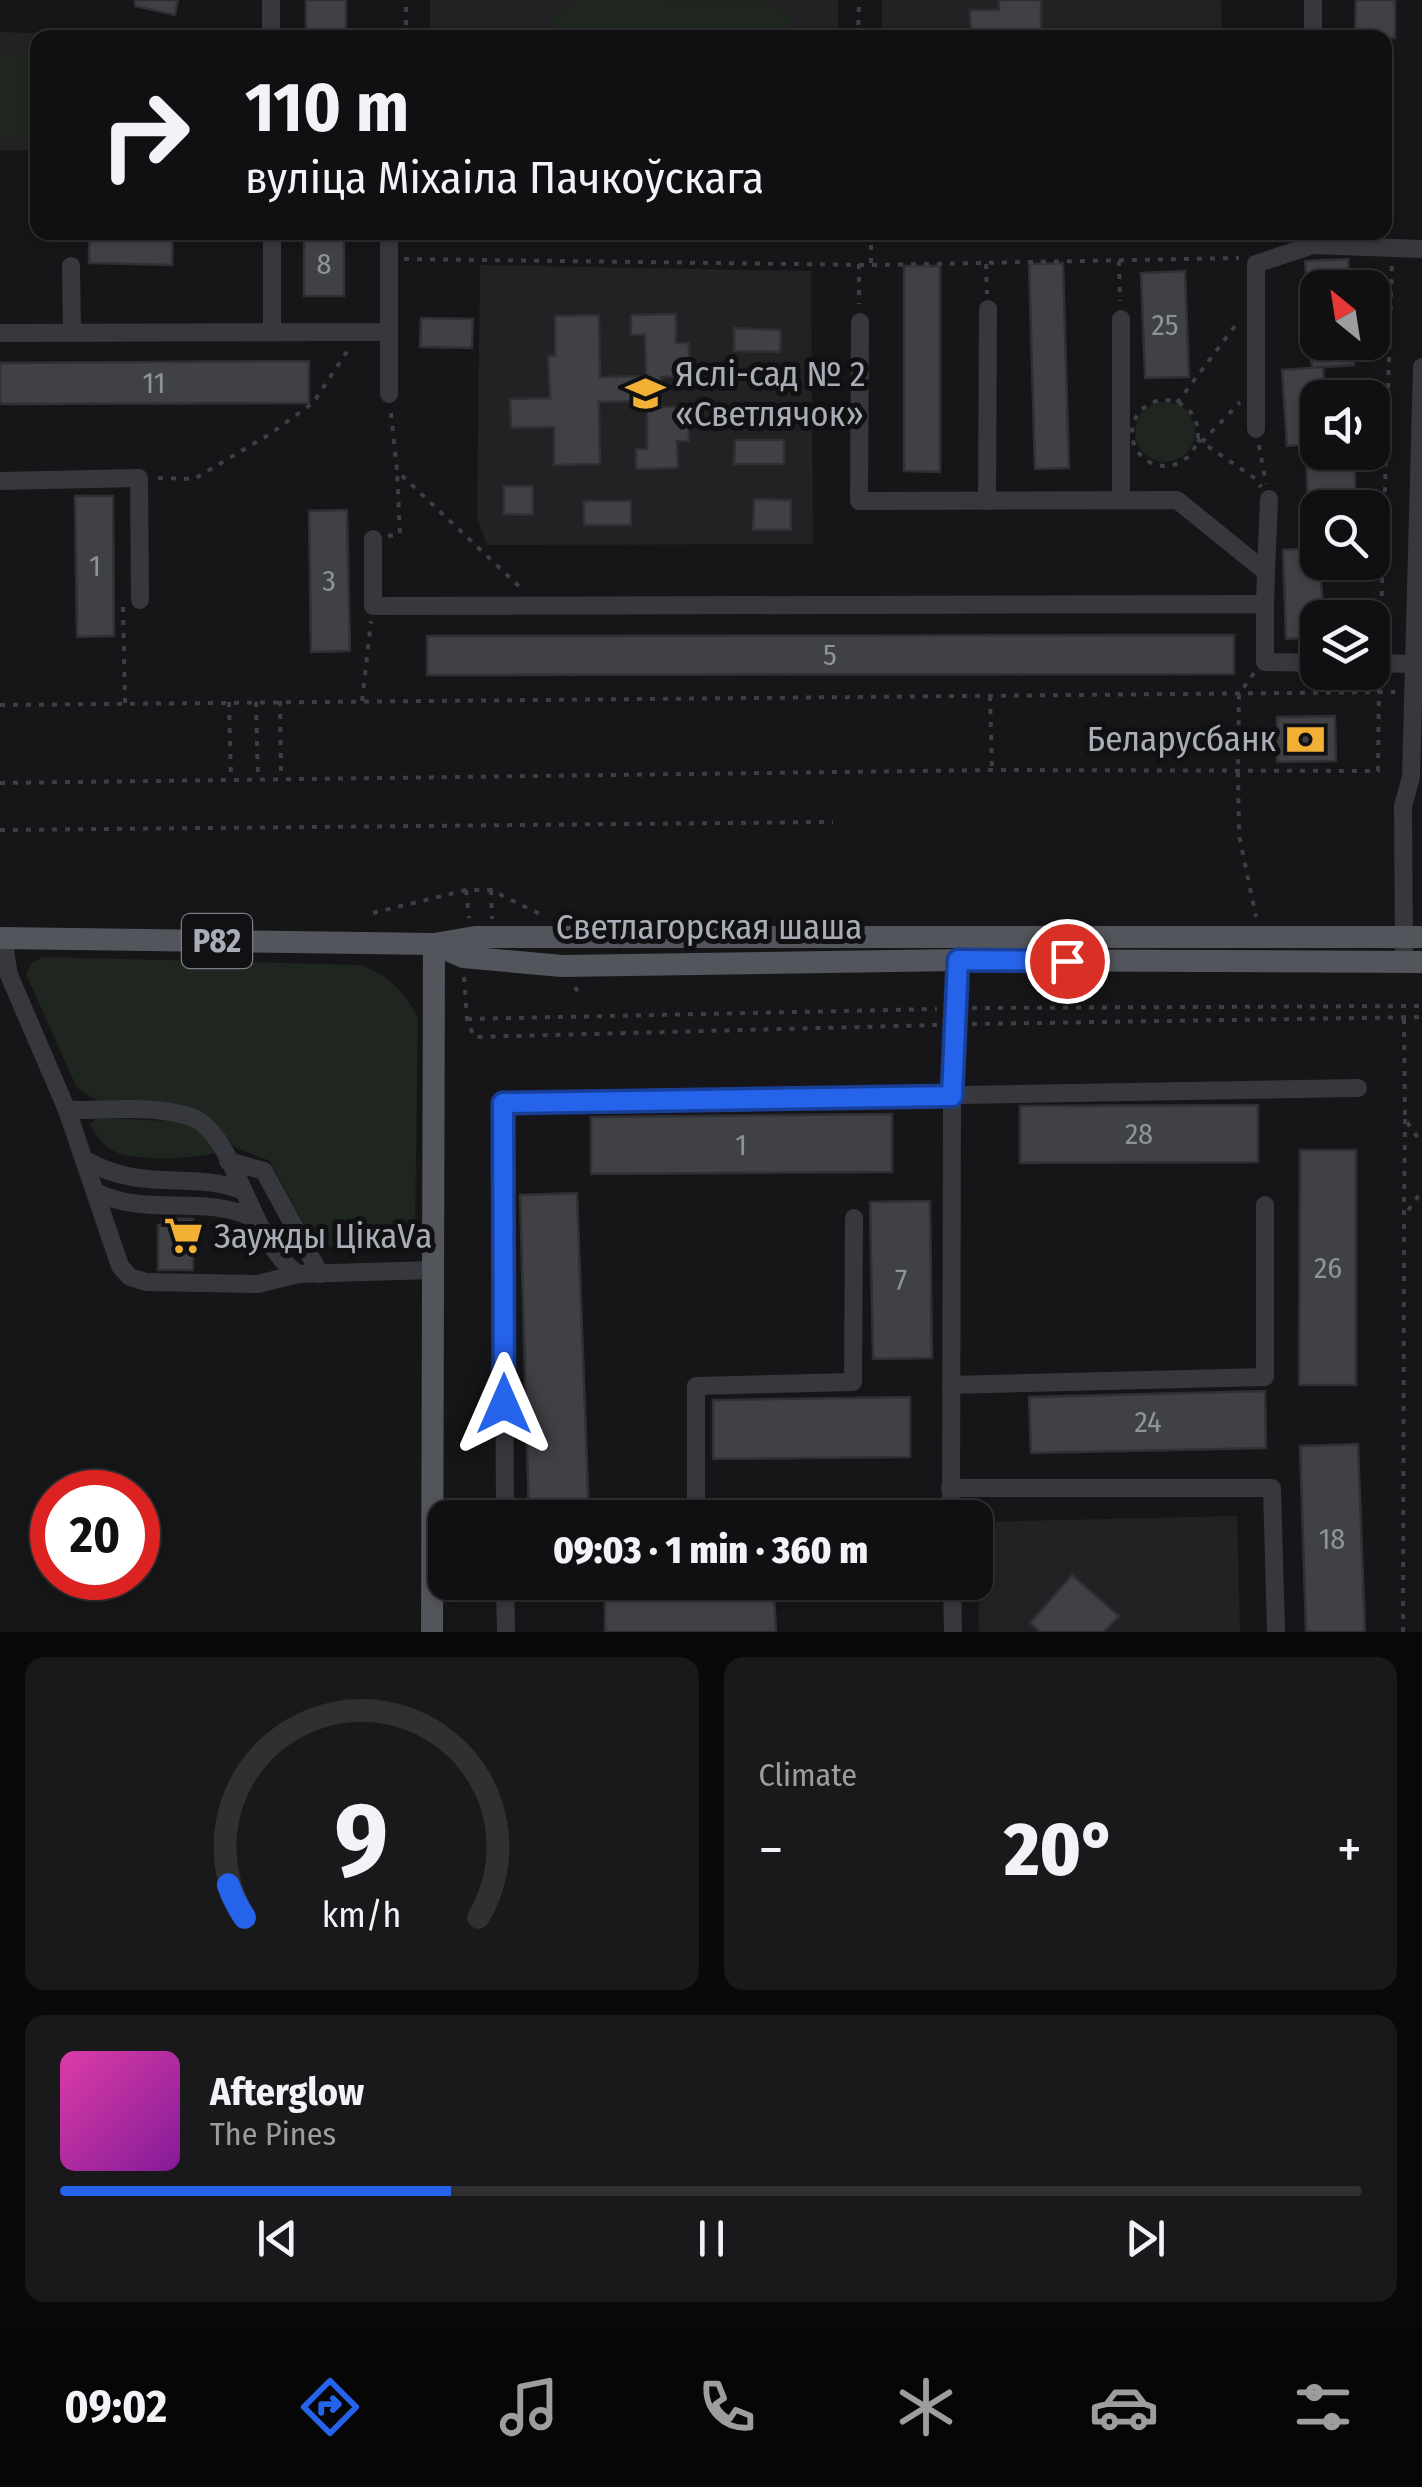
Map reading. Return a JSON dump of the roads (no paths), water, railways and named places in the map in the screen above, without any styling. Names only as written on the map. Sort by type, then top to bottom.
[{"type":"main road","points":[[438,1500],[433,1270],[434,944],[475,937],[1413,937]]},
{"type":"main road","name":"Светлагорская шаша","points":[[2,938],[434,944],[463,957],[562,966],[958,960],[1413,962]]},
{"type":"main road","points":[[432,1632],[436,1600]]},
{"type":"street","points":[[271,0],[271,30]]},
{"type":"street","points":[[1313,0],[1313,30]]},
{"type":"street","points":[[272,240],[272,332]]},
{"type":"street","points":[[389,240],[389,394]]},
{"type":"street","points":[[1256,429],[1256,264],[1311,240]]},
{"type":"street","points":[[1322,240],[1422,249]]},
{"type":"street","points":[[71,266],[72,332]]},
{"type":"street","points":[[988,309],[988,500]]},
{"type":"street","points":[[1120,500],[1121,319]]},
{"type":"street","points":[[860,322],[859,500],[1177,500],[1266,572]]},
{"type":"street","points":[[0,332],[389,332]]},
{"type":"street","points":[[1413,962],[1412,664],[1422,367]]},
{"type":"street","points":[[0,481],[138,478],[140,600]]},
{"type":"street","points":[[1269,499],[1266,662],[1300,663]]},
{"type":"street","points":[[373,539],[373,606],[1265,604]]},
{"type":"street","points":[[1390,664],[1412,664]]},
{"type":"street","points":[[2,938],[10,975],[67,1110],[120,1266],[130,1277],[146,1282],[258,1284],[298,1274],[433,1270]]},
{"type":"street","points":[[950,1500],[952,1096],[958,960]]},
{"type":"street","points":[[504,1500],[503,1103],[1358,1088]]},
{"type":"street","points":[[67,1110],[178,1113],[197,1118],[209,1127],[274,1254],[298,1274]]},
{"type":"street","points":[[86,1161],[110,1174],[136,1180],[211,1184],[242,1192]]},
{"type":"street","points":[[228,1161],[254,1165],[264,1171],[320,1274]]},
{"type":"street","points":[[96,1192],[118,1203],[235,1208],[256,1220]]},
{"type":"street","points":[[951,1385],[1265,1377],[1266,1204]]},
{"type":"street","points":[[696,1500],[696,1386],[854,1382],[854,1218]]},
{"type":"street","points":[[950,1488],[1272,1488],[1276,1632]]},
{"type":"street","points":[[505,1600],[506,1632]]},
{"type":"street","points":[[952,1600],[953,1632]]},
{"type":"place","name":"Яслі-сад № 2 «Светлячок»","points":[[645,394]]},
{"type":"place","name":"Беларусбанк","points":[[1306,739]]},
{"type":"place","name":"Заужды ЦікаVа","points":[[184,1236]]}]
